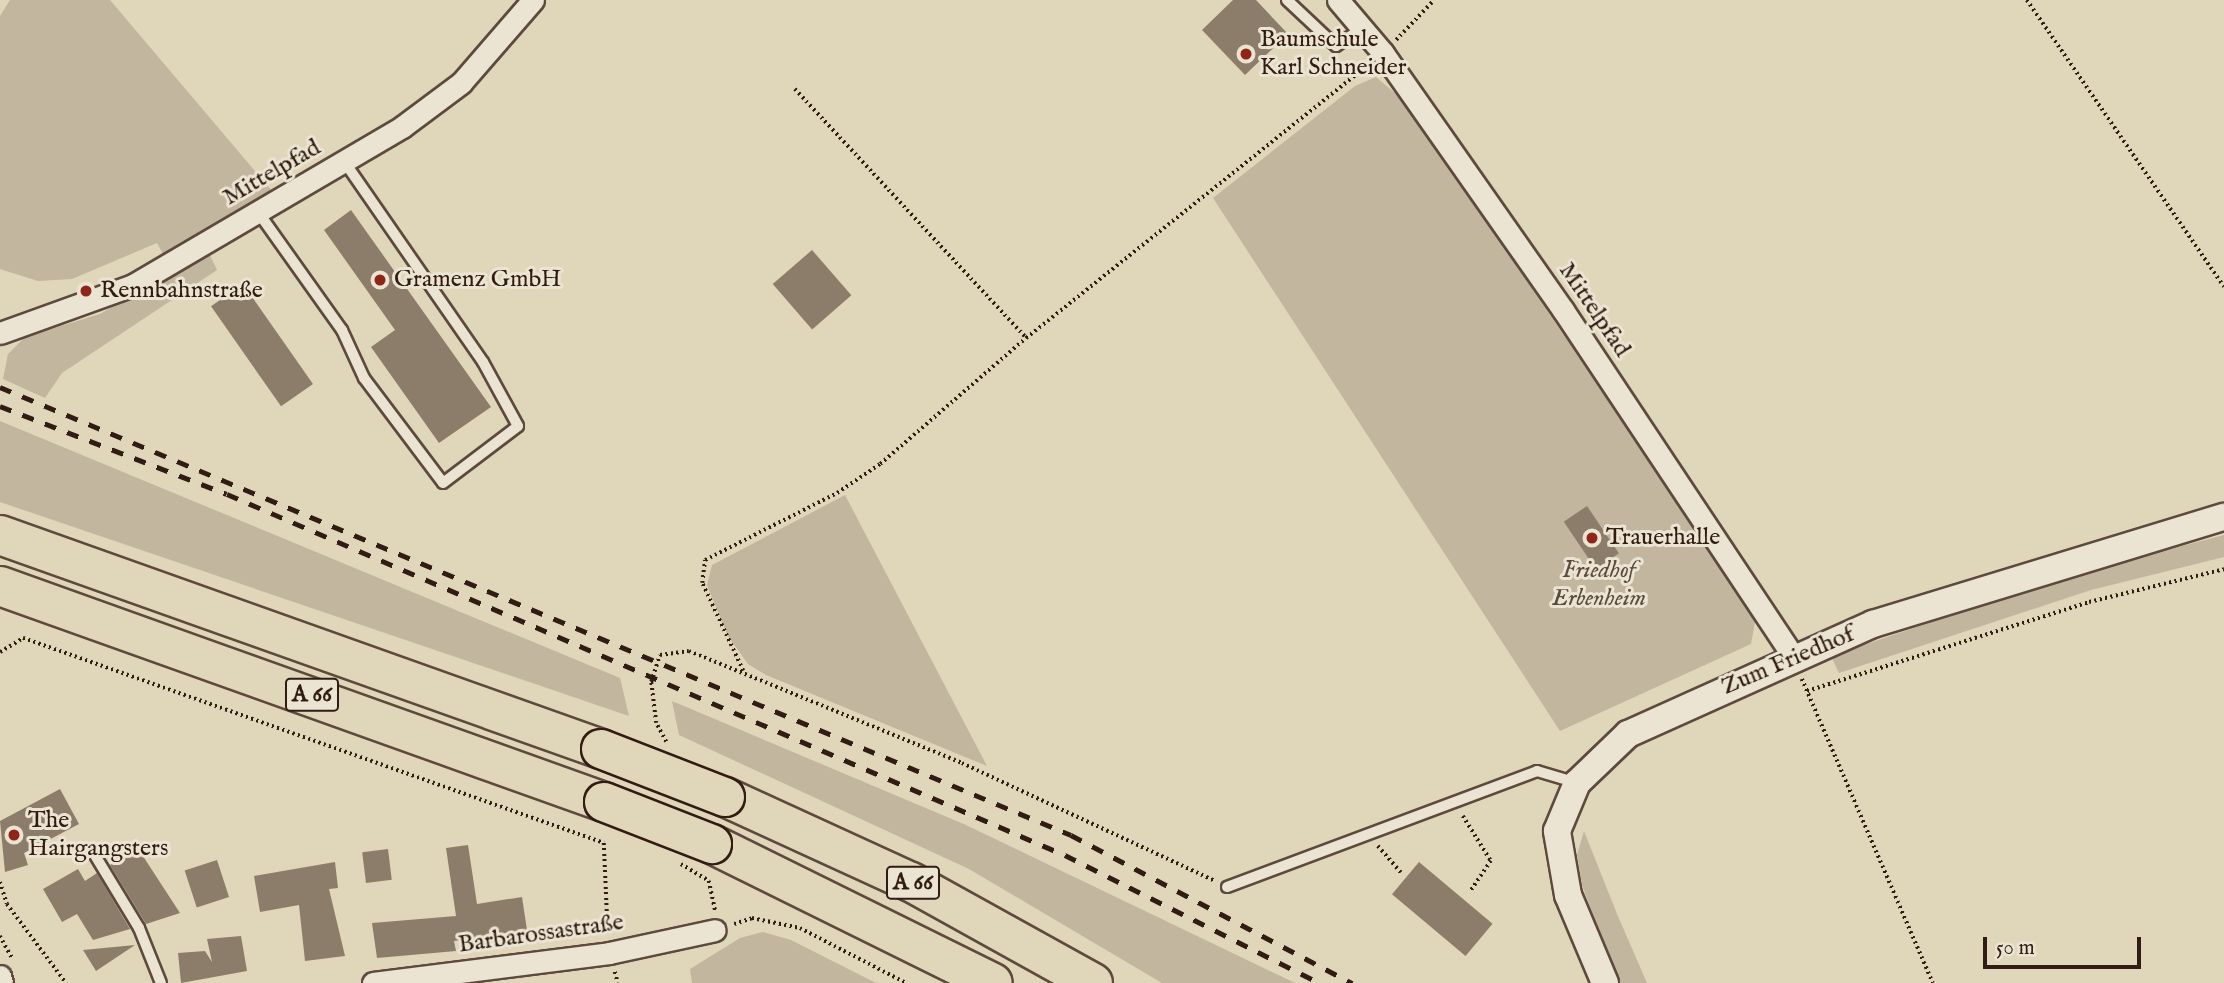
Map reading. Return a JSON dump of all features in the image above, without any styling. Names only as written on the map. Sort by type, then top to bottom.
[{"type":"highway","name":"A 66","points":[[0,535],[601,749],[725,797],[911,882],[1093,983]]},
{"type":"highway","name":"A 66","points":[[9,590],[604,802],[712,844],[891,928],[993,983]]},
{"type":"street","name":"Mittelpfad","points":[[0,333],[133,285],[344,161],[461,83],[533,0]]},
{"type":"street","name":"Mittelpfad","points":[[1338,0],[1383,52],[1794,659]]},
{"type":"street","name":"Zum Friedhof","points":[[1605,983],[1559,863],[1557,831],[1577,783],[1600,757],[1649,722],[1794,659],[1986,586],[2224,517]]},
{"type":"street","name":"Barbarossastraße","points":[[385,982],[609,953],[706,934]]},
{"type":"street","points":[[0,976],[2,983]]},
{"type":"lane","points":[[1287,0],[1336,46],[1363,28]]},
{"type":"lane","points":[[258,212],[342,330],[364,378],[443,483],[518,426],[483,362],[344,161]]},
{"type":"lane","points":[[1227,887],[1370,836],[1537,771],[1577,783]]},
{"type":"lane","points":[[93,852],[139,928],[161,983]]},
{"type":"path","points":[[744,673],[702,583],[705,561],[848,486],[1026,338],[1383,52],[1434,0]]},
{"type":"path","points":[[2027,0],[2224,287]]},
{"type":"path","points":[[795,89],[1026,338]]},
{"type":"path","points":[[1933,983],[1807,691],[2089,602],[2224,569]]},
{"type":"path","points":[[0,652],[23,638],[604,843],[609,953]]},
{"type":"path","points":[[670,750],[656,723],[651,682],[660,654],[689,651],[962,763],[1227,887]]},
{"type":"path","points":[[1455,802],[1491,861],[1470,892]]},
{"type":"path","points":[[1370,836],[1401,872]]},
{"type":"path","points":[[682,869],[715,891],[706,934]]},
{"type":"path","points":[[0,882],[7,904],[66,983]]},
{"type":"path","points":[[706,934],[752,918],[800,928],[905,983]]},
{"type":"green space","points":[[10,0],[110,0],[272,191],[163,254],[157,243],[72,279],[38,281],[0,269],[0,16]]},
{"type":"green space","name":"Friedhof Erbenheim","points":[[1376,77],[1403,100],[1756,616],[1751,644],[1560,731],[1213,198],[1355,86]]},
{"type":"green space","points":[[208,251],[217,270],[62,373],[45,398],[3,379],[8,354],[25,337],[100,314]]},
{"type":"green space","points":[[0,421],[620,678],[629,716],[0,502]]},
{"type":"green space","points":[[845,495],[987,766],[766,675],[748,664],[728,636],[707,585],[712,565]]},
{"type":"green space","points":[[2224,535],[2224,557],[2091,590],[1839,673],[1831,656],[2071,575]]},
{"type":"green space","points":[[672,701],[966,825],[1295,983],[1162,983],[969,869],[679,735]]},
{"type":"green space","points":[[1584,831],[1647,983],[1618,983],[1582,885],[1577,855]]},
{"type":"green space","points":[[763,932],[791,940],[876,983],[692,983],[690,969],[740,938]]},
{"type":"building","name":"Baumschule Karl Schneider","points":[[1233,0],[1256,0],[1288,34],[1245,75],[1202,30]]},
{"type":"building","name":"Gramenz GmbH","points":[[351,210],[491,407],[439,443],[371,347],[395,330],[324,230]]},
{"type":"building","points":[[812,250],[851,295],[812,329],[773,284]]},
{"type":"building","points":[[243,284],[313,384],[281,406],[211,306]]},
{"type":"building","name":"Trauerhalle","points":[[1587,506],[1619,553],[1596,569],[1564,522]]},
{"type":"building","points":[[60,789],[79,824],[24,853],[28,865],[5,872],[0,821]]},
{"type":"building","points":[[468,845],[477,904],[522,897],[527,930],[454,941],[456,951],[377,958],[372,923],[456,916],[446,848]]},
{"type":"building","points":[[137,847],[180,913],[146,924],[110,865]]},
{"type":"building","points":[[388,849],[392,880],[366,883],[362,852]]},
{"type":"building","points":[[217,860],[229,897],[197,908],[185,871]]},
{"type":"building","points":[[335,862],[338,888],[329,889],[345,956],[305,961],[299,905],[260,912],[254,876]]},
{"type":"building","points":[[1419,862],[1493,924],[1466,956],[1392,894]]},
{"type":"building","points":[[78,869],[85,881],[97,873],[130,929],[93,940],[77,914],[62,922],[43,889]]},
{"type":"building","points":[[241,936],[247,971],[181,983],[178,953],[205,951],[212,962],[207,939]]},
{"type":"building","points":[[135,945],[96,971],[83,950]]},
{"type":"railway","points":[[0,387],[1071,835],[1352,983]]},
{"type":"railway","points":[[0,406],[227,494],[1065,855],[1320,983]]},
{"type":"place","name":"Baumschule Karl Schneider","points":[[1246,54]]},
{"type":"place","name":"Gramenz GmbH","points":[[380,280]]},
{"type":"place","name":"Rennbahnstraße","points":[[86,291]]},
{"type":"place","name":"Trauerhalle","points":[[1592,538]]},
{"type":"place","name":"The Hairgangsters","points":[[14,835]]}]
